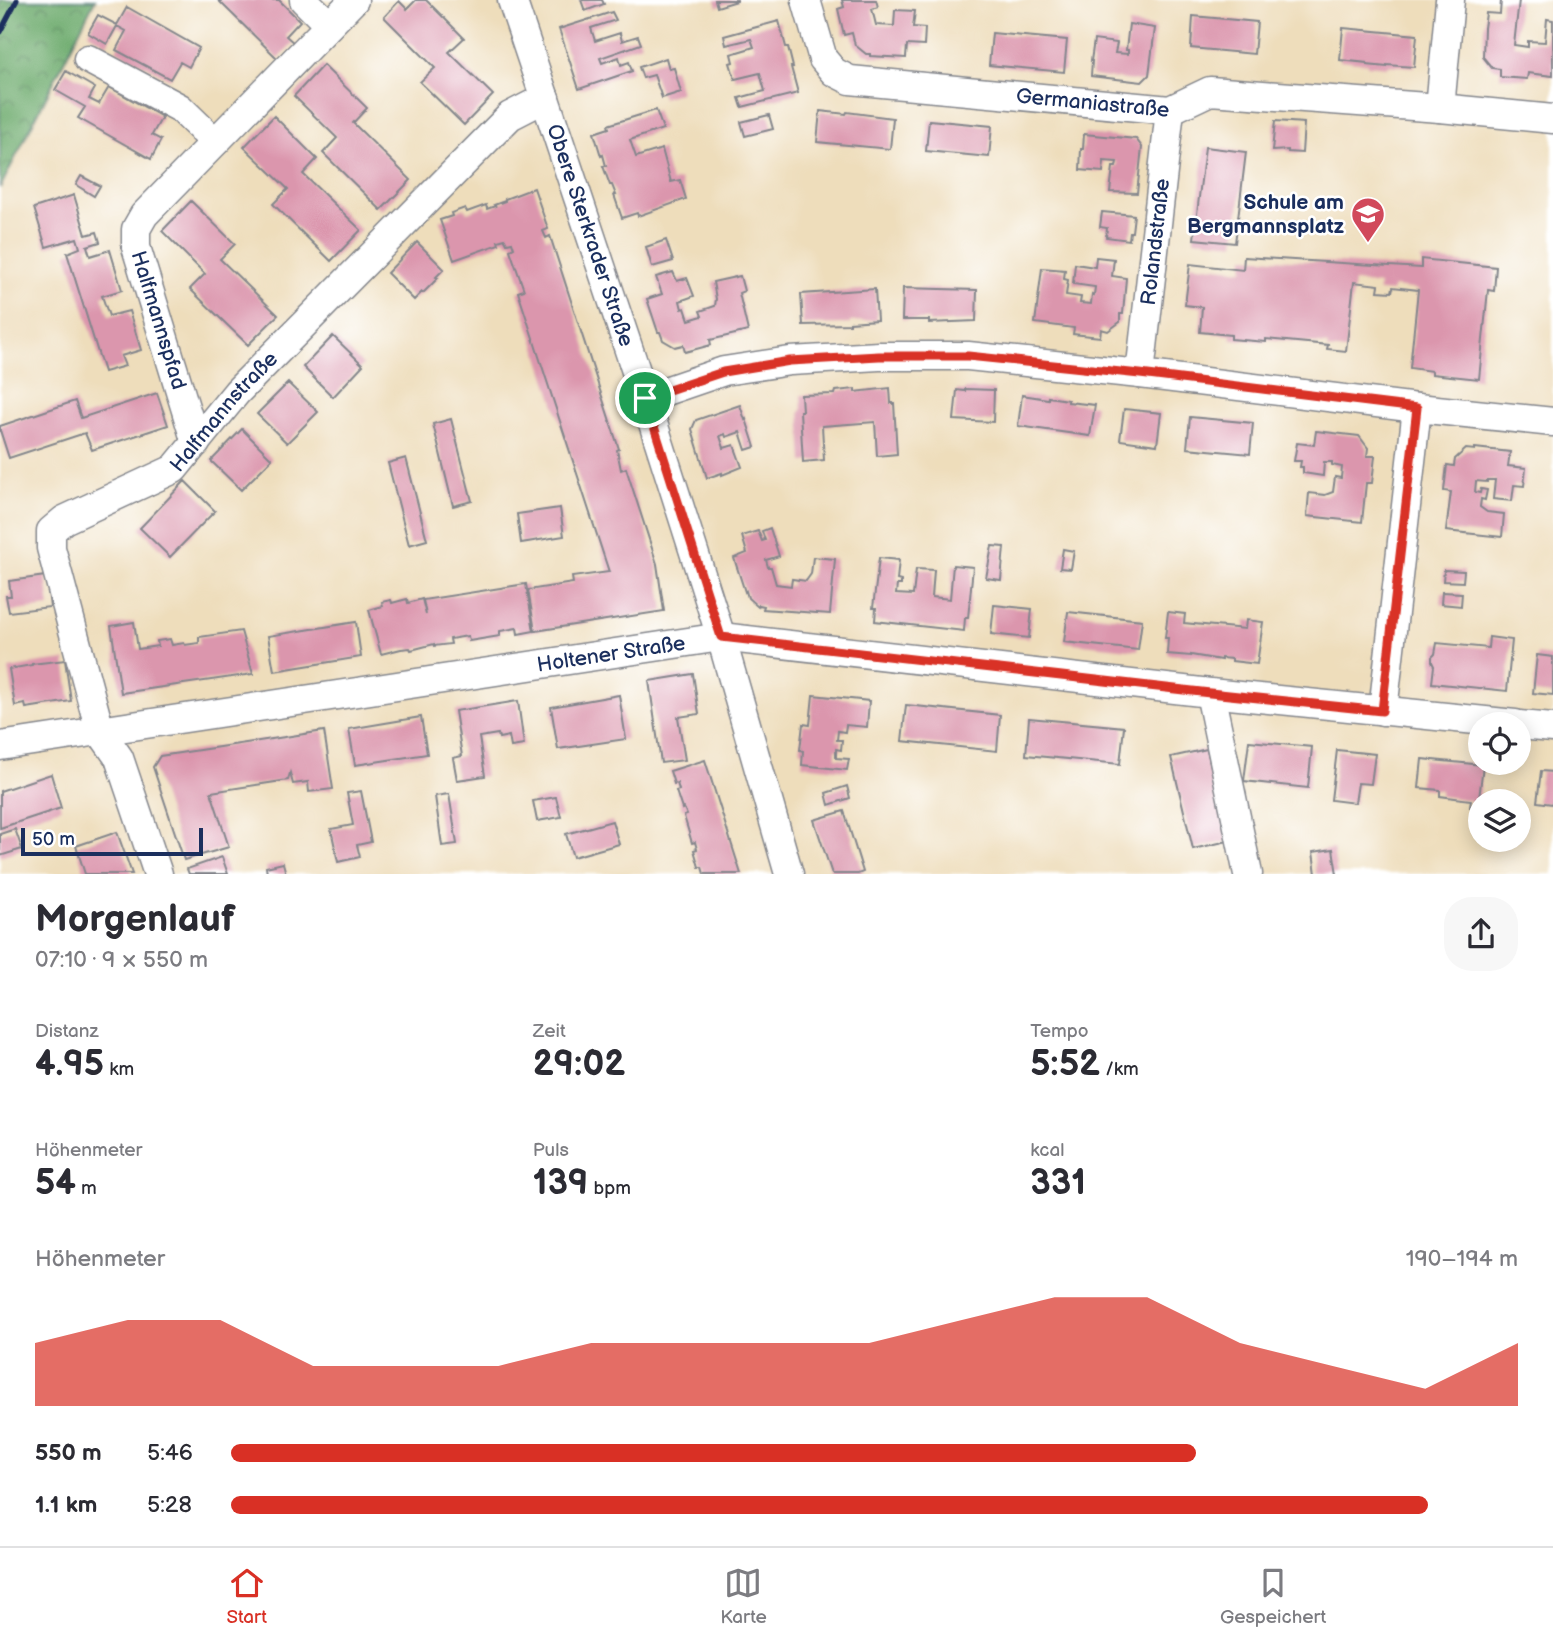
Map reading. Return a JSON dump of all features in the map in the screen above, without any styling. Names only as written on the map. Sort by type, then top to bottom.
[{"type":"street","points":[[304,0],[329,25]]},
{"type":"street","name":"Halfmannspfad","points":[[196,443],[136,247],[136,229],[144,215],[354,0]]},
{"type":"street","name":"Obere Sterkrader Straße","points":[[512,0],[645,398],[721,637],[789,874]]},
{"type":"street","name":"Germaniastraße","points":[[806,0],[823,59],[834,72],[850,80],[1170,110],[1210,91],[1553,119]]},
{"type":"street","points":[[1440,108],[1450,0]]},
{"type":"street","points":[[88,59],[180,107],[215,142]]},
{"type":"street","name":"Halfmannstraße","points":[[158,874],[119,758],[100,731],[51,548],[51,531],[64,520],[174,469],[237,392],[510,116],[545,98]]},
{"type":"street","name":"Rolandstraße","points":[[1140,374],[1170,110]]},
{"type":"street","points":[[645,398],[723,372],[790,361],[879,356],[968,356],[1553,422]]},
{"type":"street","points":[[1382,711],[1417,408]]},
{"type":"street","name":"Holtener Straße","points":[[0,746],[721,637],[1468,720]]},
{"type":"street","points":[[1210,693],[1248,874]]},
{"type":"street","name":"Holtener Straße","points":[[1531,727],[1553,729]]},
{"type":"green space","points":[[0,0],[95,0],[0,188]]},
{"type":"building","points":[[218,0],[279,0],[300,21],[286,36],[294,43],[278,59]]},
{"type":"building","points":[[416,0],[426,0],[464,38],[449,52],[493,95],[464,125],[420,82],[435,68],[384,17],[399,1],[407,9]]},
{"type":"building","points":[[581,0],[602,0],[604,4],[585,11]]},
{"type":"building","points":[[715,0],[737,0],[737,1],[717,7]]},
{"type":"building","points":[[842,0],[876,0],[878,7],[872,9],[876,25],[894,26],[895,10],[915,11],[913,27],[925,28],[924,46],[907,45],[906,58],[866,54],[855,45],[852,33],[844,35],[838,9],[844,7]]},
{"type":"building","points":[[1501,0],[1519,0],[1514,45],[1528,47],[1528,41],[1545,42],[1547,19],[1553,20],[1553,76],[1528,73],[1527,79],[1500,77],[1500,69],[1492,68],[1483,57],[1486,13],[1500,14]]},
{"type":"building","points":[[127,7],[199,48],[189,67],[180,62],[170,79],[116,50],[126,31],[117,26],[107,44],[88,33],[98,15],[117,25]]},
{"type":"building","points":[[612,12],[616,20],[591,28],[595,41],[620,33],[622,41],[638,36],[641,44],[600,58],[602,63],[619,57],[621,65],[629,62],[632,71],[579,89],[559,29]]},
{"type":"building","points":[[1193,16],[1257,22],[1254,54],[1191,48]]},
{"type":"building","points":[[779,21],[798,93],[742,107],[739,98],[765,91],[760,73],[735,79],[730,63],[733,62],[731,54],[754,47],[751,39],[726,45],[724,36]]},
{"type":"building","points":[[1129,24],[1155,28],[1149,75],[1142,82],[1091,76],[1094,40],[1117,43],[1115,53],[1128,54],[1126,50]]},
{"type":"building","points":[[1343,28],[1417,35],[1414,67],[1387,67],[1340,60]]},
{"type":"building","points":[[992,33],[1067,40],[1064,72],[989,65]]},
{"type":"building","points":[[666,58],[669,69],[674,68],[681,92],[662,98],[654,75],[643,78],[639,67]]},
{"type":"building","points":[[323,65],[367,108],[353,123],[411,180],[381,210],[323,153],[337,138],[294,96]]},
{"type":"building","points":[[66,71],[95,88],[89,99],[99,104],[109,87],[162,117],[152,135],[161,140],[151,159],[78,118],[85,107],[55,90]]},
{"type":"building","points":[[656,110],[663,129],[630,140],[636,157],[662,149],[671,182],[680,180],[686,199],[638,216],[637,213],[622,218],[594,133],[609,128],[608,125]]},
{"type":"building","points":[[820,111],[893,118],[890,149],[817,142]]},
{"type":"building","points":[[769,115],[773,129],[745,136],[741,122]]},
{"type":"building","points":[[274,116],[317,159],[303,174],[361,230],[331,261],[273,204],[288,189],[244,147]]},
{"type":"building","points":[[929,120],[992,126],[989,157],[926,151]]},
{"type":"building","points":[[1275,121],[1304,123],[1302,153],[1272,151]]},
{"type":"building","points":[[1084,134],[1136,139],[1142,147],[1137,193],[1110,192],[1113,167],[1116,167],[1117,162],[1104,161],[1103,172],[1080,170]]},
{"type":"building","points":[[1205,147],[1246,152],[1235,243],[1194,239]]},
{"type":"building","points":[[81,176],[100,186],[94,196],[76,185]]},
{"type":"building","points":[[534,188],[548,229],[543,231],[546,238],[550,236],[619,449],[621,470],[626,468],[657,564],[664,611],[535,631],[528,590],[573,583],[572,577],[609,572],[518,292],[524,290],[510,250],[514,248],[512,242],[507,243],[505,239],[498,241],[499,244],[454,260],[440,220],[465,208],[467,212],[486,205],[487,209]]},
{"type":"building","points":[[74,195],[86,235],[97,232],[100,242],[87,246],[90,256],[110,250],[122,290],[102,296],[109,316],[129,311],[141,350],[121,356],[125,366],[104,372],[67,253],[80,248],[77,238],[46,247],[34,208]]},
{"type":"building","points":[[191,201],[235,244],[220,259],[278,315],[248,345],[190,289],[205,274],[162,231]]},
{"type":"building","points":[[1102,212],[1134,215],[1129,240],[1106,237],[1107,228],[1100,227]]},
{"type":"building","points":[[666,240],[673,261],[652,267],[646,247]]},
{"type":"building","points":[[417,242],[444,269],[414,300],[387,273]]},
{"type":"building","points":[[1096,257],[1114,259],[1112,276],[1126,278],[1120,322],[1108,331],[1101,329],[1100,337],[1073,334],[1074,328],[1035,323],[1042,268],[1065,270],[1064,279],[1068,280],[1066,295],[1081,297],[1080,303],[1091,304],[1095,287],[1073,284],[1075,264],[1095,267]]},
{"type":"building","points":[[1244,257],[1421,268],[1421,259],[1496,267],[1494,291],[1488,290],[1479,379],[1432,374],[1432,371],[1410,368],[1418,290],[1393,287],[1392,292],[1378,291],[1379,285],[1354,282],[1346,351],[1327,349],[1328,345],[1266,339],[1266,342],[1231,339],[1231,335],[1200,332],[1202,307],[1185,305],[1190,264],[1243,270]]},
{"type":"building","points":[[673,272],[677,281],[687,278],[694,296],[680,301],[689,320],[702,316],[700,311],[715,306],[713,282],[740,276],[744,291],[739,293],[748,331],[710,340],[711,345],[685,352],[683,345],[675,347],[663,340],[647,299],[662,294],[656,277]]},
{"type":"building","points":[[903,288],[977,290],[976,321],[929,323],[929,320],[902,320]]},
{"type":"building","points":[[875,289],[877,320],[850,324],[803,325],[801,294]]},
{"type":"building","points":[[333,336],[363,365],[333,397],[303,367]]},
{"type":"building","points":[[288,383],[318,412],[287,443],[257,414]]},
{"type":"building","points":[[890,388],[891,403],[894,403],[897,454],[877,456],[875,422],[822,426],[824,460],[803,462],[801,395]]},
{"type":"building","points":[[957,390],[994,390],[993,422],[954,420]]},
{"type":"building","points":[[157,393],[168,425],[92,450],[85,433],[9,458],[0,426],[75,401],[81,418]]},
{"type":"building","points":[[1022,395],[1095,405],[1090,436],[1018,426]]},
{"type":"building","points":[[740,405],[755,447],[746,450],[740,432],[726,437],[725,434],[720,436],[724,448],[734,445],[742,467],[707,478],[692,429],[696,420]]},
{"type":"building","points":[[1124,409],[1161,413],[1157,445],[1120,440]]},
{"type":"building","points":[[1190,417],[1253,423],[1250,454],[1187,448]]},
{"type":"building","points":[[451,419],[472,501],[453,506],[433,424]]},
{"type":"building","points":[[242,429],[272,459],[241,490],[211,461]]},
{"type":"building","points":[[1316,431],[1359,436],[1368,448],[1367,456],[1375,456],[1372,483],[1366,483],[1362,522],[1307,516],[1309,493],[1325,495],[1333,492],[1335,477],[1341,478],[1342,467],[1332,465],[1332,462],[1324,462],[1323,476],[1303,473],[1301,461],[1294,461],[1297,443],[1314,445]]},
{"type":"building","points":[[1466,449],[1510,452],[1508,466],[1526,468],[1524,486],[1514,485],[1512,501],[1493,499],[1495,480],[1476,481],[1475,492],[1487,490],[1485,500],[1481,499],[1480,507],[1487,512],[1504,514],[1502,537],[1446,531],[1451,492],[1444,491],[1447,465],[1454,466],[1455,459]]},
{"type":"building","points":[[406,458],[427,540],[409,545],[388,463]]},
{"type":"building","points":[[185,481],[215,511],[170,557],[140,528]]},
{"type":"building","points":[[560,508],[564,536],[521,543],[517,514]]},
{"type":"building","points":[[770,528],[779,556],[766,560],[776,584],[791,586],[792,579],[806,581],[811,574],[813,557],[835,559],[830,614],[763,609],[764,606],[758,607],[748,598],[734,558],[747,553],[742,536],[758,531],[762,541],[765,540],[762,531]]},
{"type":"building","points":[[992,546],[1004,547],[1001,580],[986,578]]},
{"type":"building","points":[[1063,549],[1074,551],[1071,569],[1060,568]]},
{"type":"building","points":[[879,558],[899,560],[897,580],[901,581],[901,585],[897,585],[896,594],[913,595],[916,569],[934,570],[932,597],[950,599],[953,565],[973,567],[968,618],[965,618],[964,631],[875,621],[876,608],[873,608]]},
{"type":"building","points":[[1444,570],[1464,571],[1463,582],[1443,581]]},
{"type":"building","points":[[46,576],[50,607],[9,612],[6,596],[11,596],[9,581]]},
{"type":"building","points":[[526,584],[534,631],[518,634],[517,628],[500,631],[500,636],[469,641],[468,636],[450,639],[451,644],[434,644],[381,654],[369,610],[383,606],[382,602],[391,600],[392,603],[407,599],[408,603],[422,599],[426,615],[423,600]]},
{"type":"building","points":[[1442,592],[1462,593],[1461,606],[1441,604]]},
{"type":"building","points":[[994,605],[1032,609],[1029,638],[991,634]]},
{"type":"building","points":[[1068,612],[1142,620],[1138,650],[1064,642]]},
{"type":"building","points":[[1168,612],[1185,614],[1184,623],[1245,629],[1246,620],[1263,622],[1257,664],[1232,659],[1167,654],[1168,638],[1165,638]]},
{"type":"building","points":[[134,622],[138,649],[158,646],[157,641],[170,639],[172,645],[185,645],[199,643],[199,637],[241,631],[253,674],[121,693],[111,626]]},
{"type":"building","points":[[356,622],[361,657],[274,671],[268,636]]},
{"type":"building","points":[[1489,637],[1512,640],[1507,691],[1432,683],[1432,657],[1437,643],[1488,648]]},
{"type":"building","points":[[1537,655],[1553,657],[1553,695],[1533,693]]},
{"type":"building","points":[[65,660],[71,701],[26,708],[25,704],[15,706],[9,669]]},
{"type":"building","points":[[693,674],[699,714],[678,717],[685,760],[661,763],[649,681]]},
{"type":"building","points":[[619,695],[626,739],[558,749],[551,707]]},
{"type":"building","points":[[813,695],[869,701],[867,727],[846,725],[845,732],[838,731],[837,740],[842,740],[841,750],[836,749],[836,758],[849,759],[847,770],[802,765],[803,751],[800,750],[803,724],[810,725]]},
{"type":"building","points":[[518,701],[524,745],[511,747],[509,736],[499,738],[498,734],[479,737],[485,776],[457,780],[453,758],[462,756],[455,711]]},
{"type":"building","points":[[906,705],[1000,715],[997,751],[902,741]]},
{"type":"building","points":[[421,717],[427,754],[355,765],[349,729]]},
{"type":"building","points":[[1029,718],[1124,727],[1120,764],[1026,755]]},
{"type":"building","points":[[324,731],[333,789],[309,792],[308,782],[293,784],[290,773],[288,780],[211,792],[229,847],[184,860],[153,767],[160,756]]},
{"type":"building","points":[[1249,741],[1312,747],[1308,788],[1244,781]]},
{"type":"building","points":[[1207,749],[1228,841],[1193,849],[1171,757]]},
{"type":"building","points":[[1337,750],[1375,754],[1371,784],[1358,783],[1355,803],[1331,800]]},
{"type":"building","points":[[1422,759],[1468,764],[1468,775],[1482,775],[1480,789],[1468,789],[1468,800],[1440,796],[1440,790],[1419,788]]},
{"type":"building","points":[[705,760],[741,874],[704,874],[702,867],[699,867],[694,850],[697,849],[695,842],[692,843],[684,816],[687,815],[684,808],[682,809],[676,791],[679,790],[677,783],[674,784],[670,771]]},
{"type":"building","points":[[1541,771],[1553,772],[1553,804],[1537,802]]},
{"type":"building","points":[[51,774],[61,808],[0,828],[0,791]]},
{"type":"building","points":[[847,786],[850,798],[829,805],[826,793]]},
{"type":"building","points":[[361,791],[371,842],[357,845],[360,857],[338,862],[331,829],[353,825],[347,793]]},
{"type":"building","points":[[449,794],[457,844],[442,846],[435,796]]},
{"type":"building","points":[[556,797],[561,817],[537,821],[533,801]]},
{"type":"building","points":[[844,811],[863,872],[858,874],[832,874],[814,820]]},
{"type":"building","points":[[612,821],[619,844],[573,857],[566,834]]},
{"type":"building","points":[[15,829],[22,849],[0,856],[0,834]]},
{"type":"building","points":[[117,832],[132,874],[85,874],[76,846]]},
{"type":"building","points":[[1333,849],[1337,874],[1316,874],[1313,852]]},
{"type":"building","points":[[222,857],[228,874],[189,874],[187,869]]},
{"type":"building","points":[[283,863],[286,874],[267,874],[266,867]]},
{"type":"railway","points":[[0,32],[17,0]]},
{"type":"place","name":"Schule am Bergmannsplatz","points":[[1368,244]]},
{"type":"route","points":[[879,356],[968,356],[1417,408],[1382,711],[721,637],[645,398],[723,372],[790,361],[879,356]]}]
